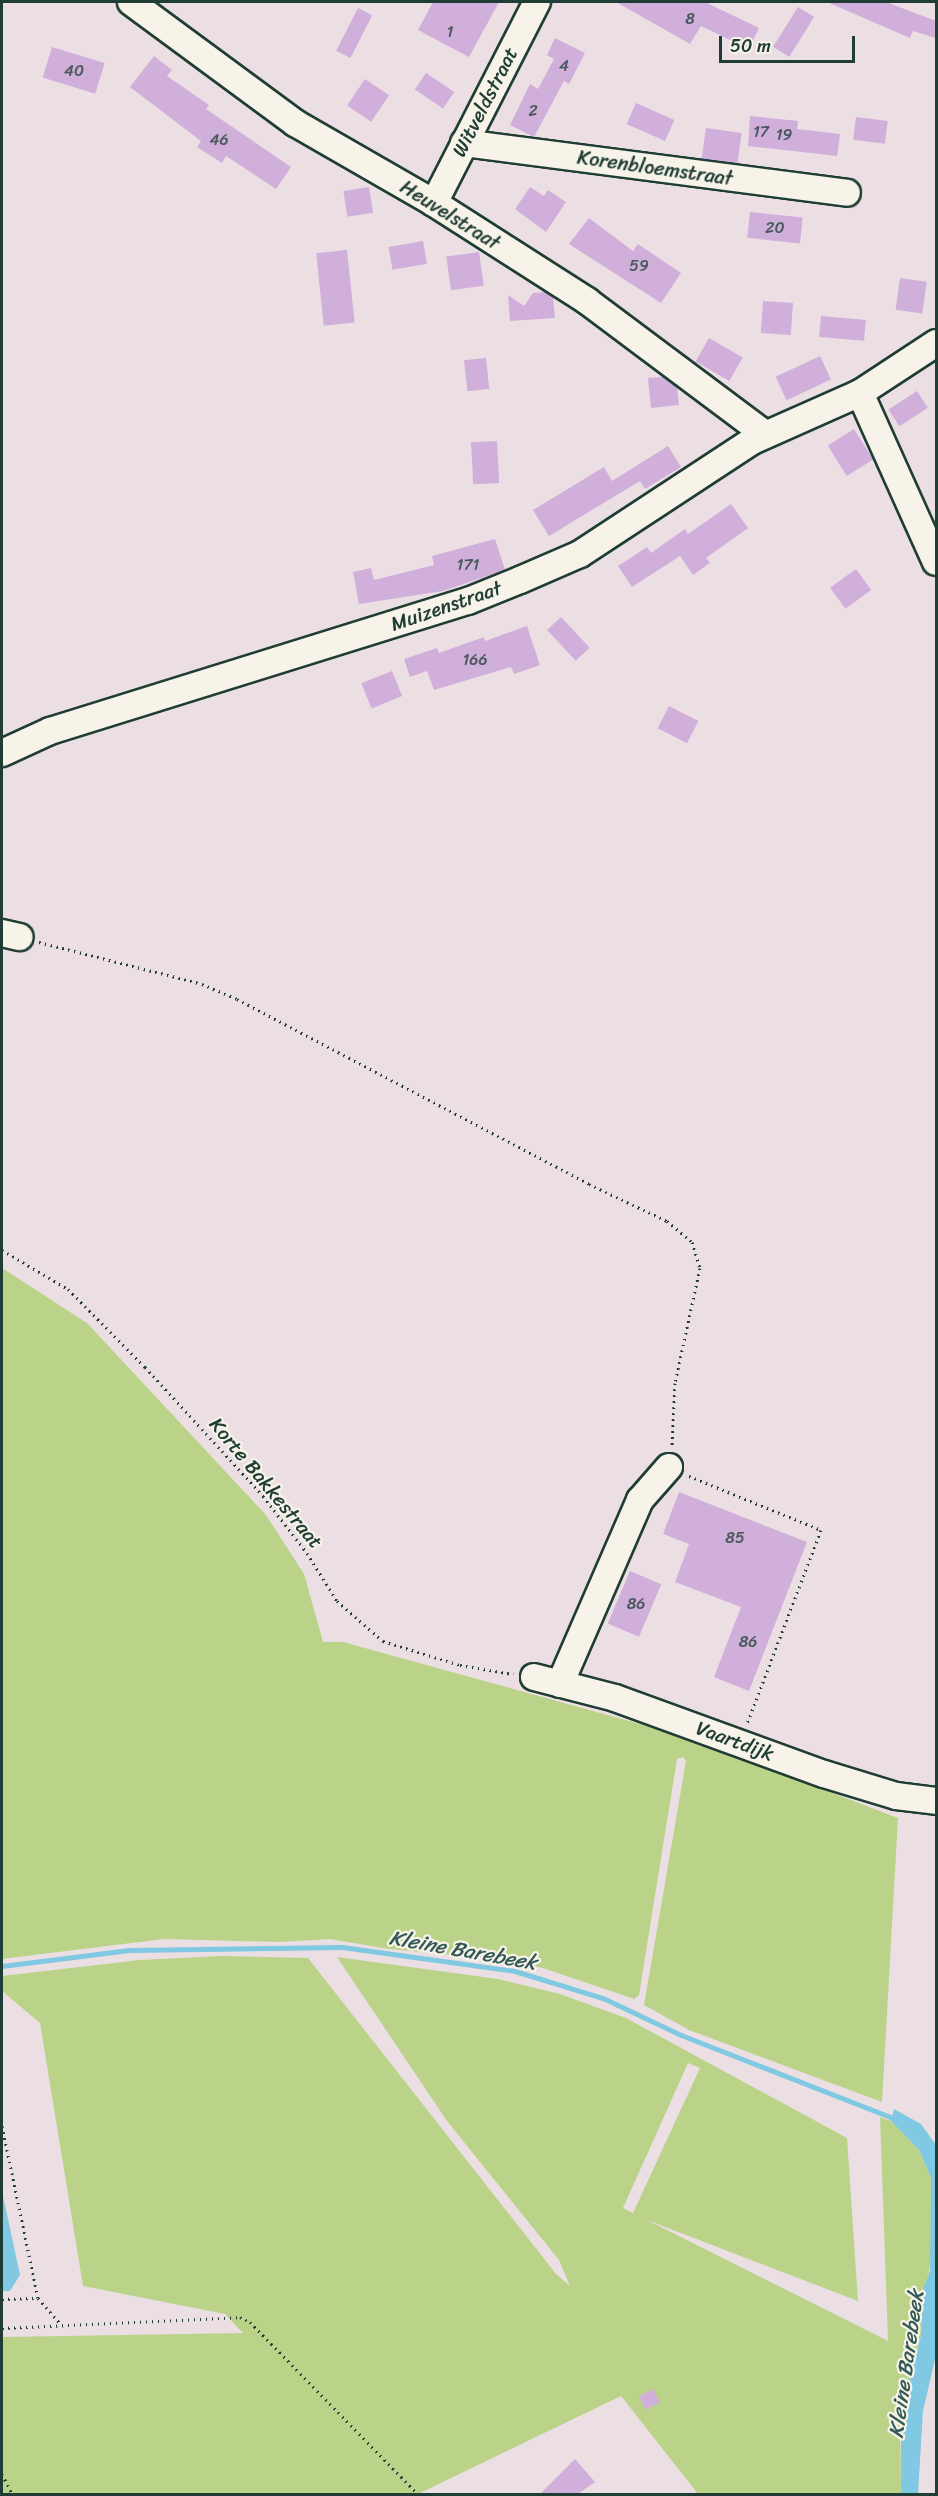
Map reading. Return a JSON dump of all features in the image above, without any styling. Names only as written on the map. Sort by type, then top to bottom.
[{"type":"street","name":"Heuvelstraat","points":[[131,2],[295,123],[434,203],[587,301],[765,434]]},
{"type":"street","name":"Witveldstraat","points":[[434,203],[537,2]]},
{"type":"street","name":"Korenbloemstraat","points":[[464,143],[847,193]]},
{"type":"street","name":"Muizenstraat","points":[[2,753],[50,731],[468,601],[580,554],[765,434],[860,393],[936,343]]},
{"type":"street","points":[[860,393],[936,562]]},
{"type":"street","points":[[560,1684],[640,1500],[670,1460]]},
{"type":"street","name":"Vaartdijk","points":[[534,1677],[615,1698],[824,1774],[896,1796],[936,1801]]},
{"type":"path","points":[[11,935],[202,984],[237,999],[589,1184],[667,1221],[692,1242],[700,1268],[675,1383],[670,1460],[821,1530],[740,1743]]},
{"type":"path","name":"Korte Bakkestraat","points":[[2,1250],[68,1289],[145,1367],[263,1496],[308,1553],[337,1601],[383,1641],[460,1665],[534,1677]]},
{"type":"path","points":[[2,2126],[39,2298],[60,2324]]},
{"type":"path","points":[[2,2299],[39,2298]]},
{"type":"path","points":[[2,2328],[240,2317],[250,2322],[418,2494]]},
{"type":"path","points":[[2,2474],[12,2494]]},
{"type":"green space","points":[[2,1268],[87,1323],[266,1515],[304,1574],[323,1642],[343,1642],[687,1737],[898,1818],[882,2102],[689,2030],[644,2005],[686,1761],[683,1757],[677,1759],[639,1995],[634,1999],[543,1968],[499,1959],[389,1949],[330,1939],[280,1942],[164,1939],[2,1959]]},
{"type":"green space","points":[[220,1956],[308,1958],[556,2274],[570,2286],[559,2260],[447,2121],[337,1957],[498,1979],[560,1994],[626,2018],[847,2138],[858,2301],[647,2220],[888,2341],[880,2117],[891,2121],[919,2150],[931,2178],[931,2255],[921,2336],[900,2411],[901,2494],[698,2494],[621,2396],[418,2494],[2,2494],[2,2337],[243,2333],[225,2314],[83,2286],[40,2023],[2,1991],[2,1976],[140,1960]],"holes":[[[688,2063],[700,2068],[633,2213],[623,2208]]]},
{"type":"water","points":[[894,2109],[921,2124],[936,2145],[936,2355],[923,2411],[918,2494],[901,2494],[901,2409],[921,2336],[924,2287],[930,2271],[931,2178],[919,2150],[891,2121]]},
{"type":"water","points":[[2,2191],[20,2275],[10,2291],[2,2291]]},
{"type":"building","points":[[433,2],[499,2],[469,57],[418,30]]},
{"type":"building","points":[[616,2],[705,2],[759,28],[749,49],[701,26],[690,44]]},
{"type":"building","points":[[827,2],[886,2],[936,21],[936,38],[913,31],[910,38]]},
{"type":"building","points":[[798,7],[814,17],[789,57],[773,47]]},
{"type":"building","points":[[358,8],[372,15],[350,58],[336,51]]},
{"type":"building","points":[[555,38],[585,53],[569,84],[564,81],[534,137],[510,125],[530,84],[538,89],[554,59],[547,55]]},
{"type":"building","points":[[52,47],[105,63],[95,94],[43,78]]},
{"type":"building","points":[[154,56],[172,70],[167,76],[209,105],[206,109],[291,167],[276,189],[226,156],[222,163],[197,147],[201,141],[130,87]]},
{"type":"building","points":[[426,73],[454,92],[443,109],[415,90]]},
{"type":"building","points":[[365,79],[389,95],[371,122],[347,106]]},
{"type":"building","points":[[636,103],[674,120],[665,141],[627,124]]},
{"type":"building","points":[[750,116],[798,121],[797,129],[840,134],[837,156],[748,146]]},
{"type":"building","points":[[856,117],[888,121],[885,144],[853,140]]},
{"type":"building","points":[[706,128],[742,133],[737,164],[702,159]]},
{"type":"building","points":[[369,187],[373,213],[347,217],[343,191]]},
{"type":"building","points":[[530,187],[544,196],[548,190],[566,202],[546,232],[515,209]]},
{"type":"building","points":[[750,212],[803,218],[800,243],[747,238]]},
{"type":"building","points":[[589,218],[633,251],[638,244],[681,273],[661,303],[569,244]]},
{"type":"building","points":[[423,241],[427,264],[393,270],[389,247]]},
{"type":"building","points":[[347,250],[355,323],[324,326],[316,253]]},
{"type":"building","points":[[479,252],[484,286],[451,290],[446,257]]},
{"type":"building","points":[[900,278],[927,282],[922,313],[896,310]]},
{"type":"building","points":[[545,292],[553,297],[555,318],[510,321],[508,295],[524,306],[533,293]]},
{"type":"building","points":[[763,301],[793,303],[791,335],[761,333]]},
{"type":"building","points":[[821,316],[866,320],[864,341],[819,337]]},
{"type":"building","points":[[709,338],[743,358],[729,381],[696,361]]},
{"type":"building","points":[[820,356],[831,380],[787,400],[776,377]]},
{"type":"building","points":[[486,358],[489,389],[467,391],[464,360]]},
{"type":"building","points":[[664,377],[677,387],[679,405],[651,408],[648,378]]},
{"type":"building","points":[[917,391],[928,408],[899,426],[888,410]]},
{"type":"building","points":[[854,429],[873,460],[847,476],[828,445]]},
{"type":"building","points":[[497,441],[499,483],[473,484],[471,442]]},
{"type":"building","points":[[668,446],[681,467],[645,489],[640,481],[549,536],[533,510],[604,467],[612,481]]},
{"type":"building","points":[[731,504],[748,528],[706,558],[710,563],[693,575],[680,556],[632,587],[618,566],[647,547],[651,553],[685,529],[688,534]]},
{"type":"building","points":[[495,539],[505,570],[443,591],[359,604],[353,572],[371,568],[374,580],[434,565],[432,556]]},
{"type":"building","points":[[856,569],[871,590],[845,609],[830,588]]},
{"type":"building","points":[[561,617],[590,648],[576,661],[547,630]]},
{"type":"building","points":[[527,626],[540,665],[514,674],[511,667],[434,690],[427,671],[410,677],[404,659],[437,648],[439,653],[484,637],[485,641]]},
{"type":"building","points":[[392,671],[402,696],[372,708],[361,683]]},
{"type":"building","points":[[669,706],[698,721],[687,743],[658,728]]},
{"type":"building","points":[[679,1492],[807,1542],[749,1691],[714,1677],[741,1607],[675,1582],[689,1544],[663,1534]]},
{"type":"building","points":[[630,1571],[661,1584],[639,1637],[608,1623]]},
{"type":"building","points":[[653,2389],[660,2402],[646,2410],[639,2397]]},
{"type":"building","points":[[575,2459],[595,2482],[578,2494],[540,2494]]},
{"type":"waterway","name":"Kleine Barebeek","points":[[2,1966],[129,1950],[342,1947],[515,1971],[603,1998],[681,2035],[898,2120]]}]
